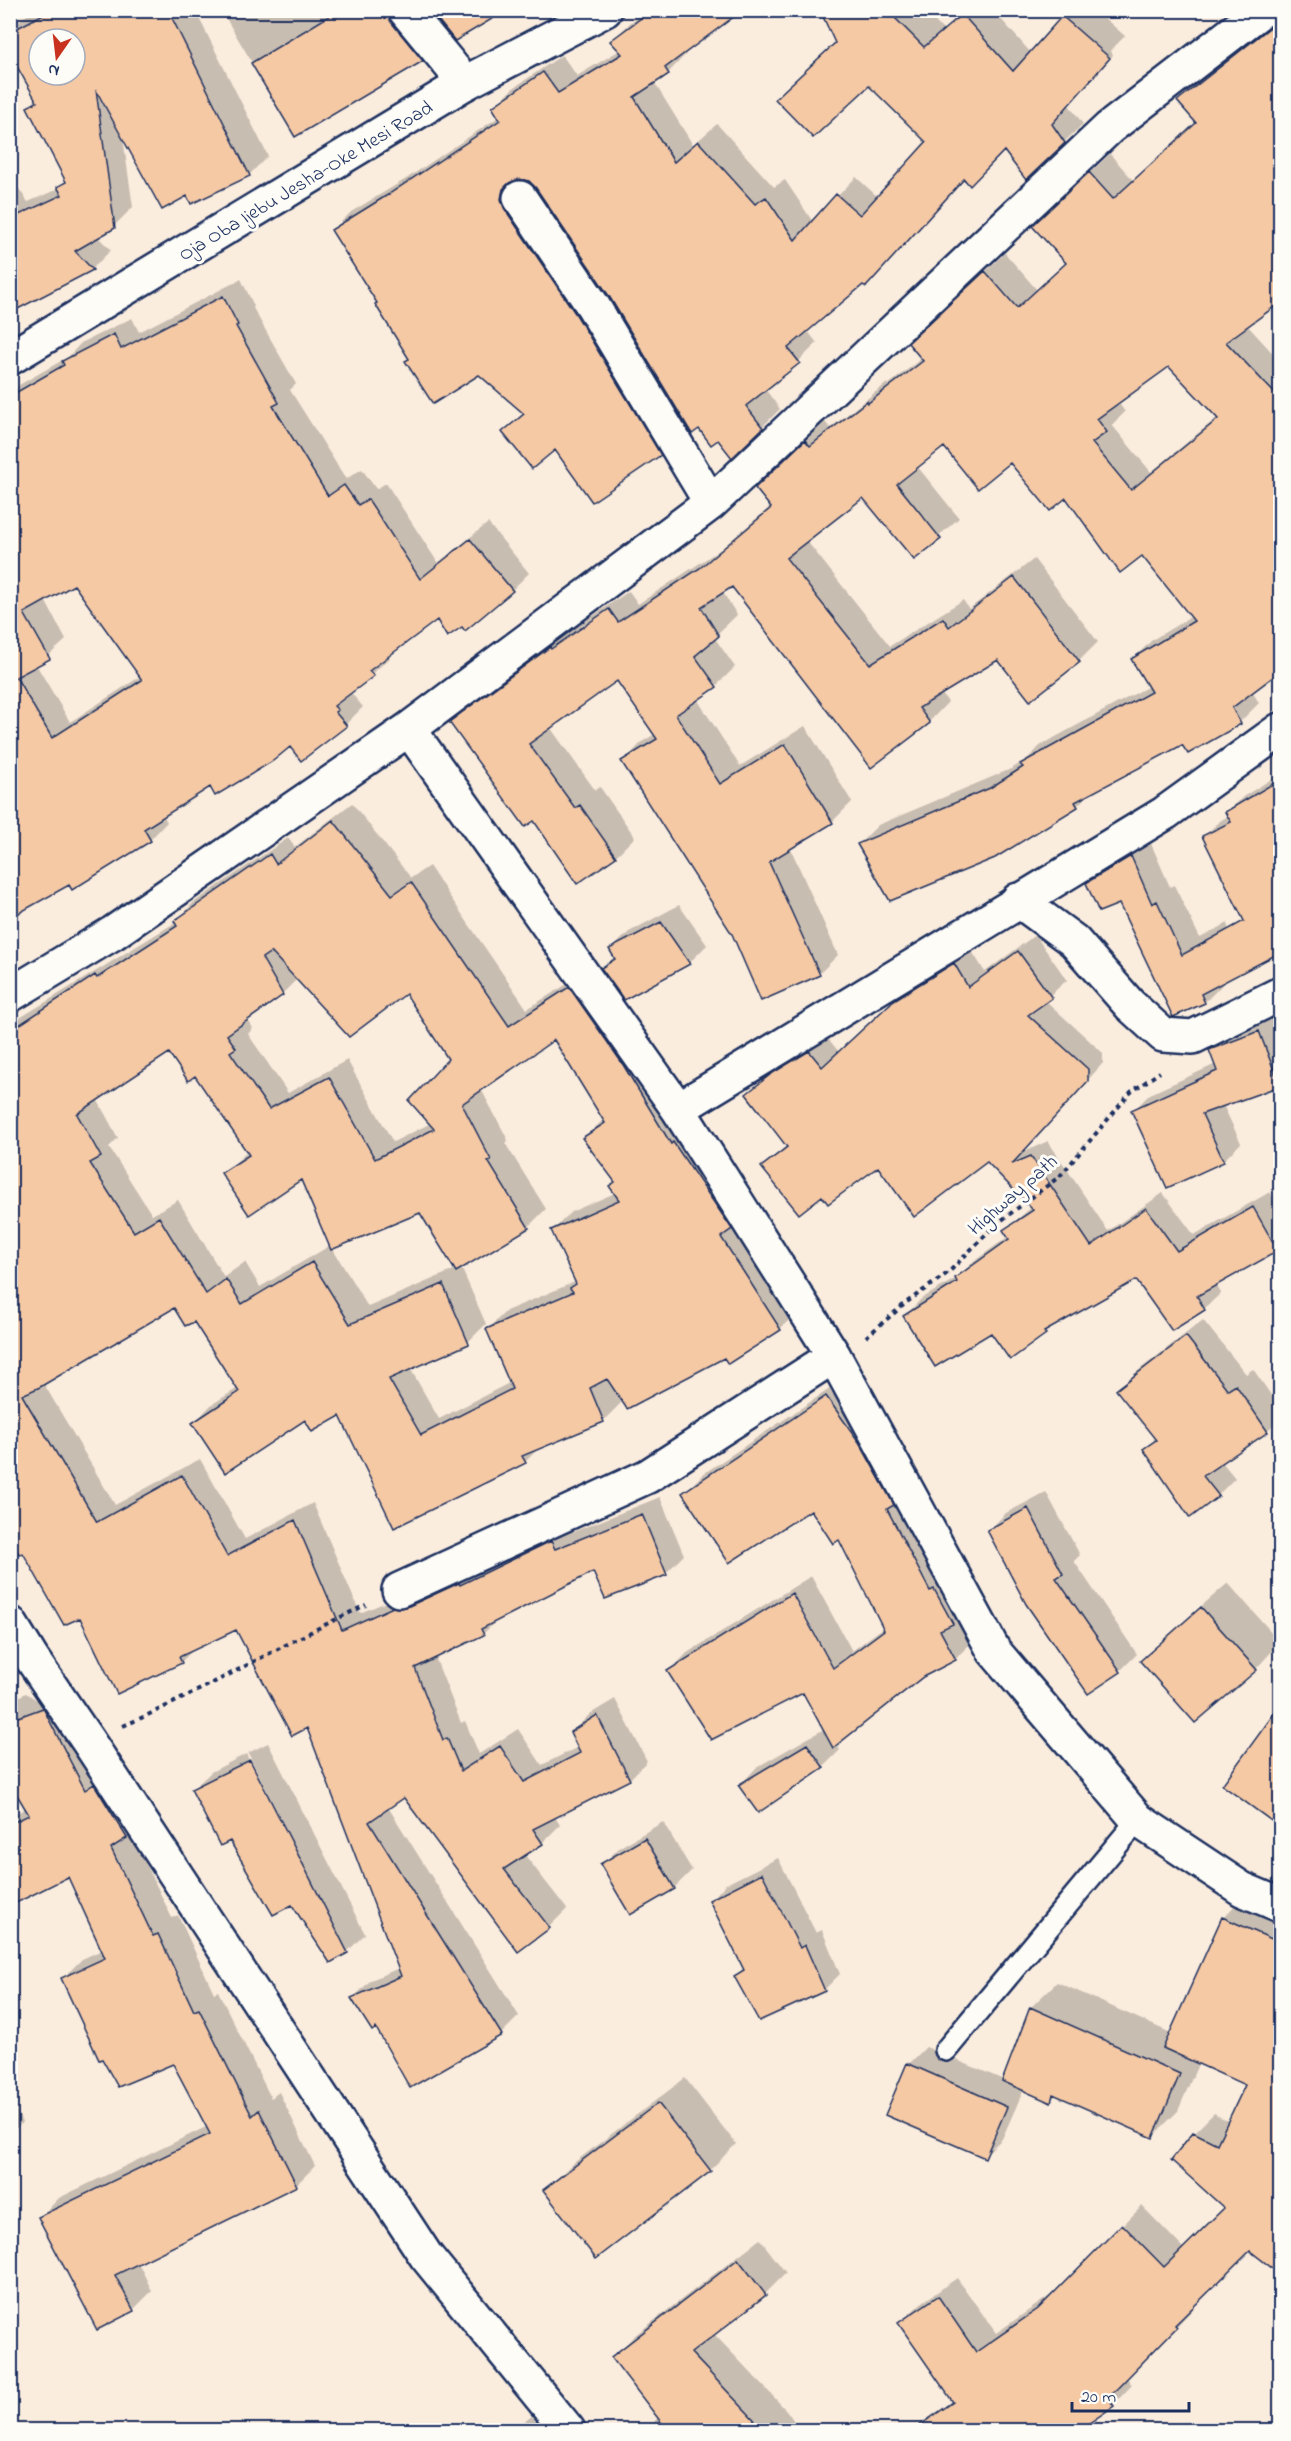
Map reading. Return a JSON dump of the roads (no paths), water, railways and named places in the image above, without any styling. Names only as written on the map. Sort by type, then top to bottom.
[{"type":"street","points":[[405,10],[465,83]]},
{"type":"street","name":"Oja Oba Ijebu Jesha-Oke Mesi Road","points":[[10,358],[465,83],[605,10]]},
{"type":"street","points":[[10,995],[113,933],[409,729],[711,503],[1109,128],[1262,10]]},
{"type":"street","points":[[520,198],[593,306],[711,503]]},
{"type":"street","points":[[409,729],[678,1109],[834,1356],[994,1651],[1138,1820],[1242,1889],[1281,1905]]},
{"type":"street","points":[[678,1109],[1018,900],[1165,813],[1281,729]]},
{"type":"street","points":[[1018,900],[1074,941],[1130,1005],[1162,1035],[1192,1037],[1281,994]]},
{"type":"street","points":[[399,1590],[648,1476],[834,1356]]},
{"type":"street","points":[[10,1623],[21,1664],[88,1741],[426,2256],[568,2430]]},
{"type":"lane","points":[[946,2050],[1138,1820]]}]
